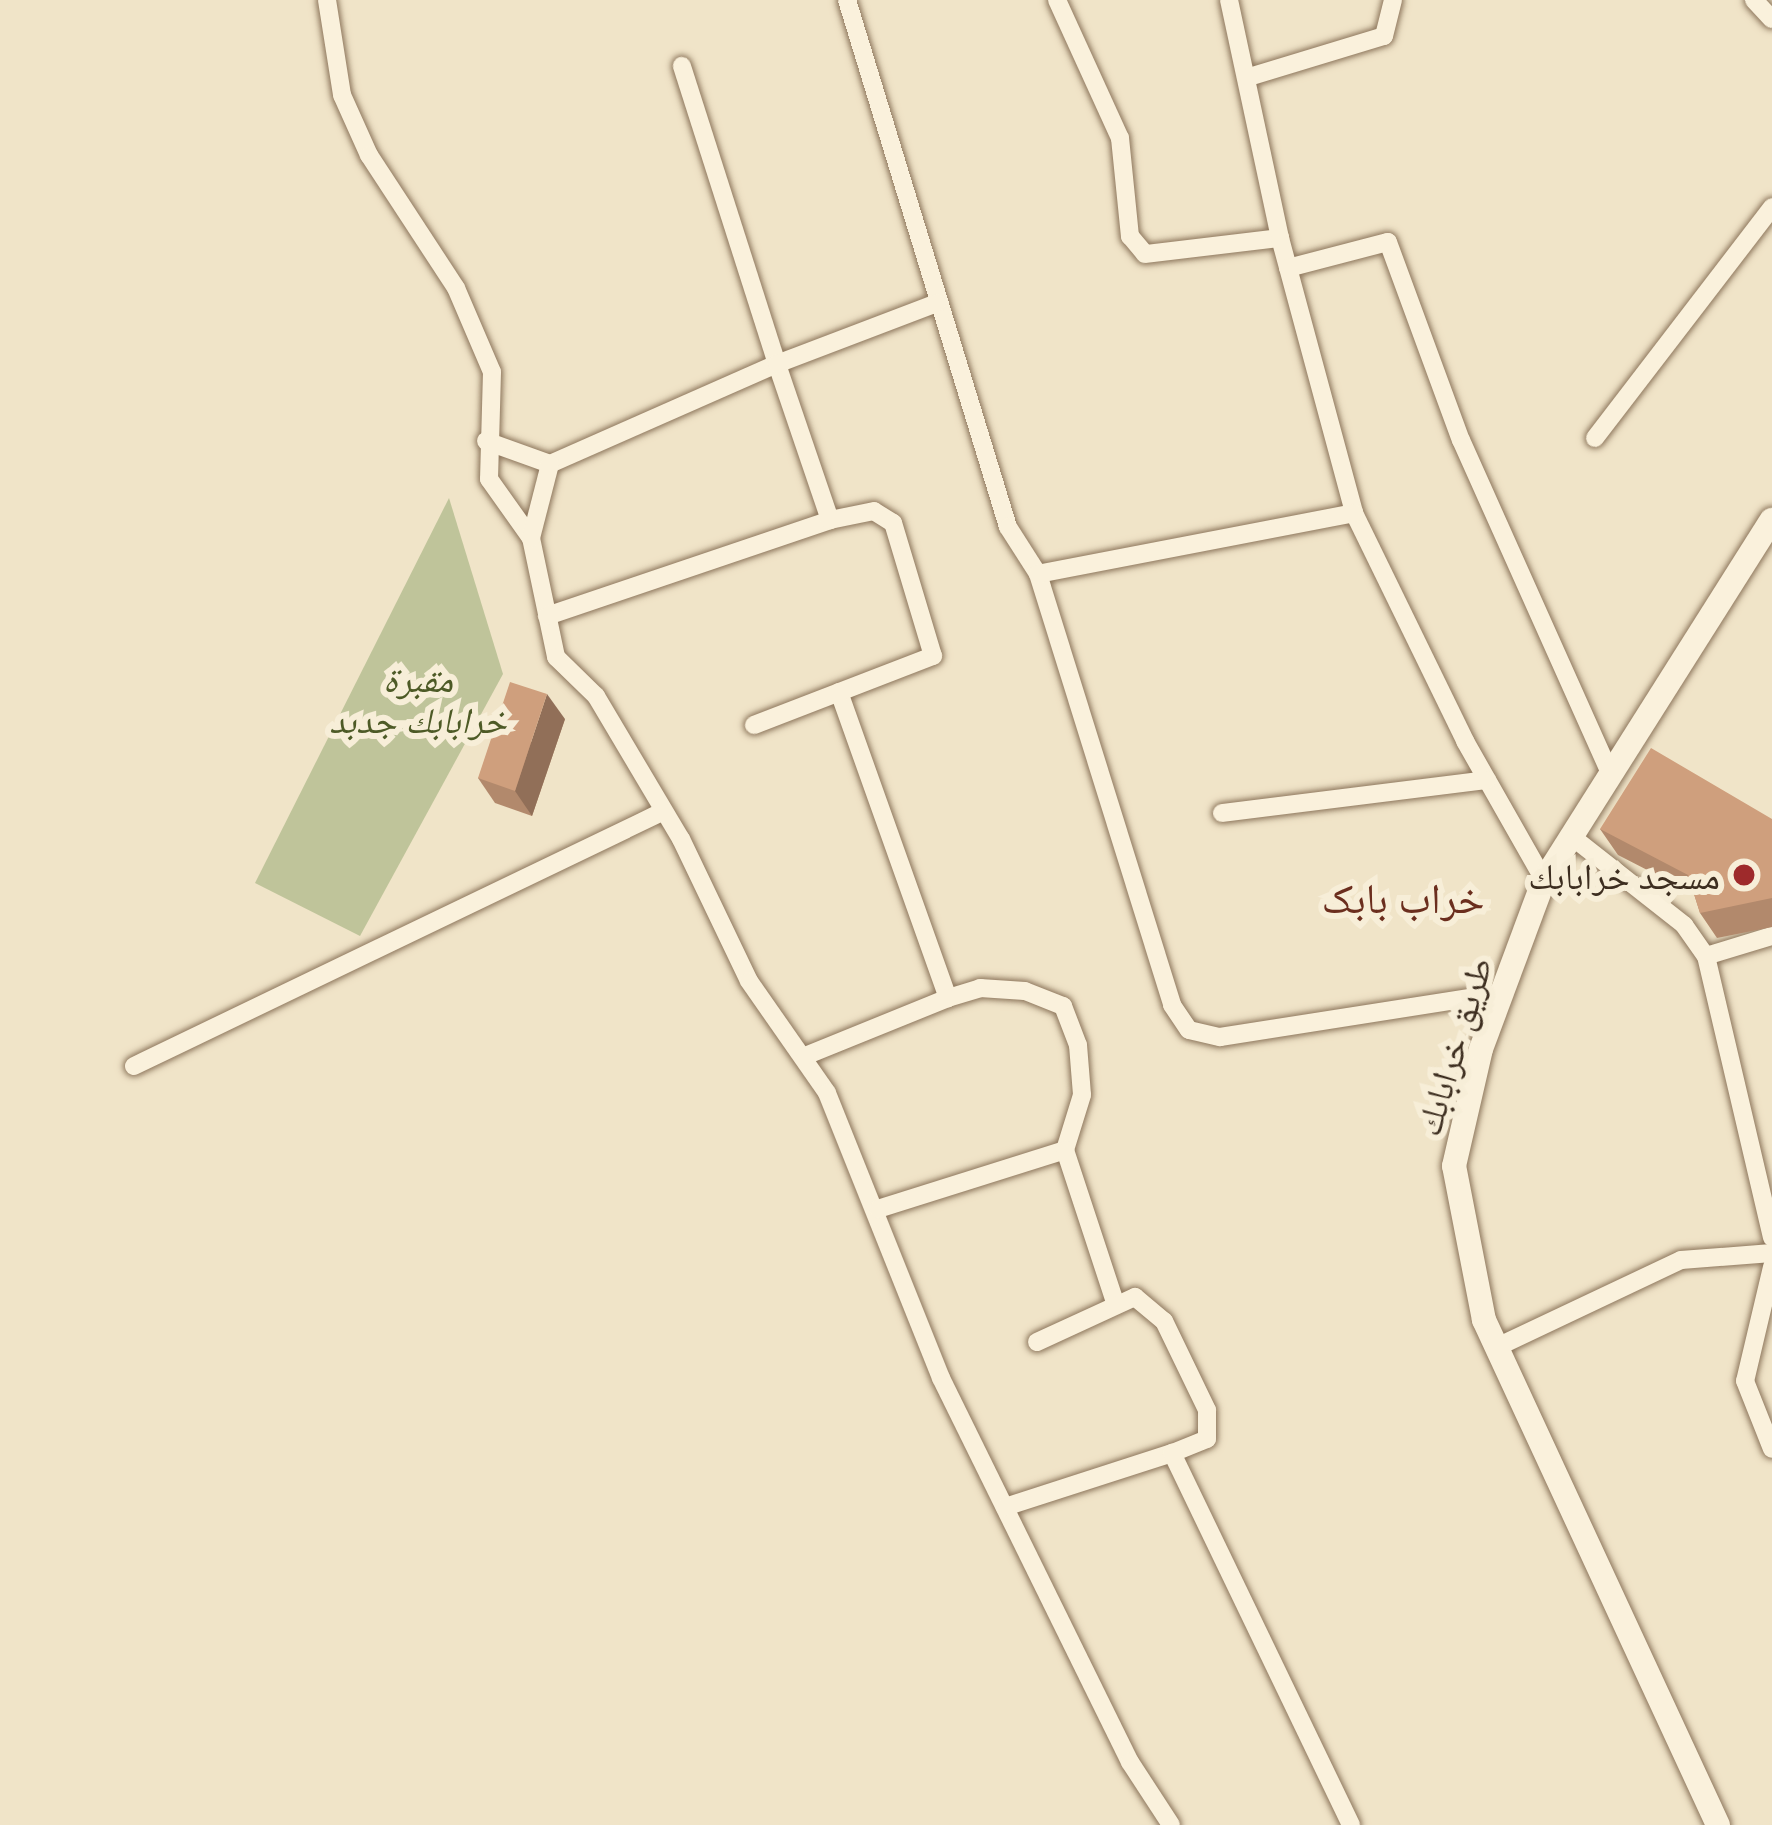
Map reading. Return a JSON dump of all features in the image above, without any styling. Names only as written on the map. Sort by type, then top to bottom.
[{"type":"main road","name":"طريق خرابابك","points":[[1718,1825],[1496,1348],[1454,1166],[1502,993],[1544,880],[1772,520]]},
{"type":"street","points":[[327,0],[342,95],[369,155],[456,288],[492,373],[485,441],[489,479],[531,538],[556,657],[596,696],[749,981],[805,1056],[878,1210],[940,1378],[1130,1762],[1171,1825]]},
{"type":"street","points":[[847,0],[1008,527],[1038,574],[1172,1005],[1189,1030],[1220,1037],[1502,993]]},
{"type":"street","points":[[1057,0],[1120,138],[1130,236],[1145,254],[1280,238]]},
{"type":"street","points":[[1229,0],[1280,238],[1354,513],[1487,780],[1544,880]]},
{"type":"street","points":[[1249,77],[1384,36],[1393,0]]},
{"type":"street","points":[[1754,0],[1772,19]]},
{"type":"street","points":[[682,66],[830,520]]},
{"type":"street","points":[[1595,437],[1772,207]]},
{"type":"street","points":[[1288,268],[1388,242],[1461,440],[1610,772]]},
{"type":"street","points":[[485,441],[550,464],[777,364],[937,303]]},
{"type":"street","points":[[531,538],[550,464]]},
{"type":"street","points":[[548,616],[830,520],[874,511],[893,523],[933,656],[754,724]]},
{"type":"street","points":[[1038,574],[1354,513]]},
{"type":"street","points":[[839,692],[948,998]]},
{"type":"street","points":[[1222,813],[1487,780]]},
{"type":"street","points":[[134,1066],[662,812]]},
{"type":"street","points":[[1571,836],[1684,925],[1706,956],[1772,1237]]},
{"type":"street","points":[[1706,956],[1772,936]]},
{"type":"street","points":[[805,1056],[948,998],[1003,989],[1063,1006],[1082,1095],[1065,1150],[1116,1306]]},
{"type":"street","points":[[878,1210],[1065,1150]]},
{"type":"street","points":[[1496,1348],[1681,1260],[1772,1253]]},
{"type":"street","points":[[1772,1270],[1745,1381],[1772,1449]]},
{"type":"street","points":[[1005,1507],[1208,1439],[1207,1410],[1164,1321],[1135,1297],[1037,1342]]},
{"type":"street","points":[[1172,1453],[1351,1825]]},
{"type":"green space","name":"مقبرة خرابابك جدبد","points":[[449,498],[503,674],[360,936],[255,883]]},
{"type":"building","points":[[510,682],[547,694],[515,791],[478,778]]},
{"type":"building","points":[[1651,748],[1772,819],[1772,898],[1700,913],[1688,875],[1600,829]]},
{"type":"place","name":"مسجد خرابابك","points":[[1744,875]]},
{"type":"district","name":"خراب بابک","points":[[1403,896]]}]
